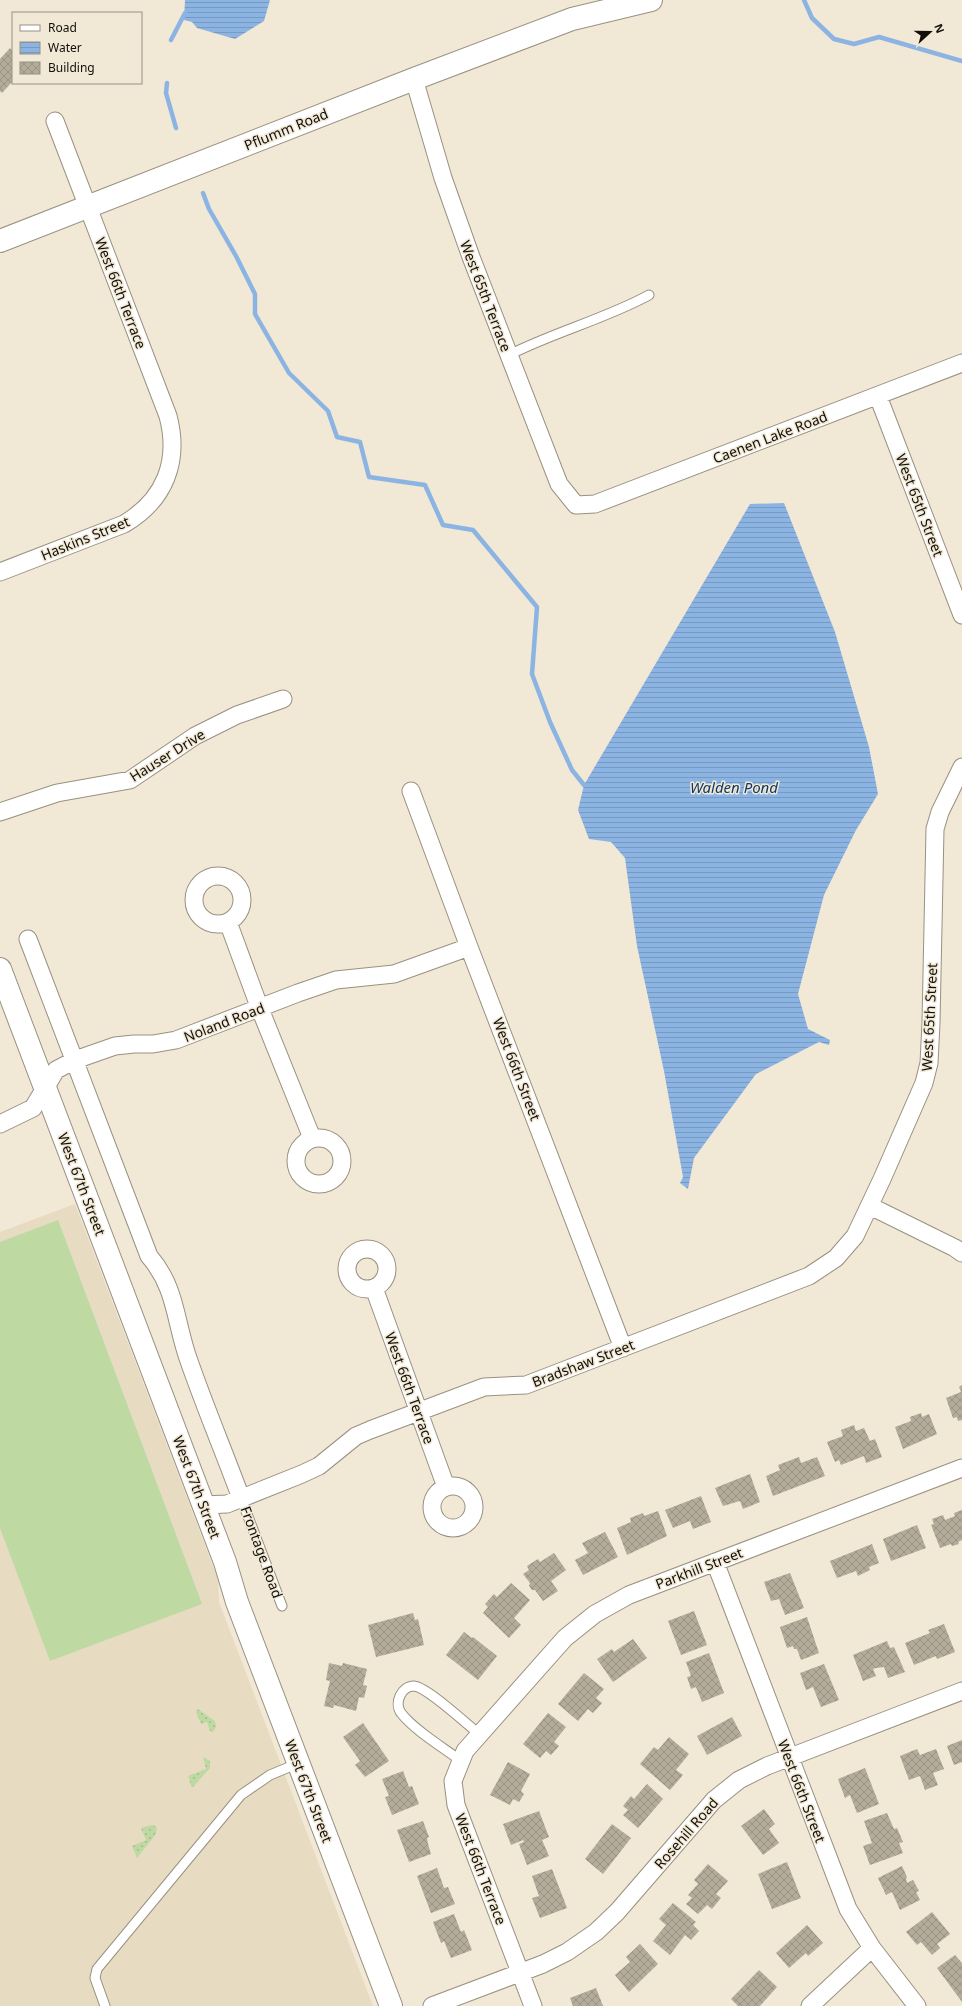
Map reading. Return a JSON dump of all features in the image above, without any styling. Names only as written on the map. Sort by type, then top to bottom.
[{"type":"street","name":"Pflumm Road","points":[[572,19],[606,0]]},
{"type":"street","name":"Pflumm Road","points":[[0,241],[414,79],[572,19],[651,0]]},
{"type":"street","name":"West 65th Terrace","points":[[414,79],[443,178],[471,257],[559,484],[576,505]]},
{"type":"street","name":"West 66th Terrace","points":[[55,121],[168,416],[172,432],[173,451],[170,468]]},
{"type":"street","name":"Caenen Lake Road","points":[[576,505],[595,504],[962,363]]},
{"type":"street","name":"West 65th Street","points":[[878,396],[962,615]]},
{"type":"street","name":"Haskins Street","points":[[0,572],[124,524],[137,516],[150,504],[170,468]]},
{"type":"street","name":"Hauser Drive","points":[[0,812],[57,793],[130,780],[195,736],[237,715],[284,699]]},
{"type":"street","name":"West 65th Street","points":[[870,1206],[924,1083],[929,1063],[935,829],[940,812],[962,767]]},
{"type":"street","name":"West 66th Street","points":[[411,790],[469,947],[623,1348]]},
{"type":"street","points":[[228,922],[260,1009],[312,1138]]},
{"type":"street","points":[[28,939],[150,1256],[161,1270],[177,1311],[180,1335],[242,1498]]},
{"type":"street","name":"Noland Road","points":[[0,1124],[33,1108],[56,1070],[75,1060],[115,1046],[154,1044],[176,1040],[336,980],[394,974],[469,947]]},
{"type":"street","name":"West 67th Street","points":[[0,969],[204,1505],[225,1562],[237,1602],[391,2006]]},
{"type":"street","points":[[870,1206],[955,1248],[962,1253]]},
{"type":"street","name":"Bradshaw Street","points":[[204,1505],[227,1504],[319,1466],[356,1436],[484,1387],[526,1385],[809,1276],[836,1258],[855,1236],[870,1206]]},
{"type":"street","name":"West 66th Terrace","points":[[374,1288],[446,1487]]},
{"type":"street","name":"Parkhill Street","points":[[480,1735],[565,1638],[595,1614],[629,1596],[962,1468]]},
{"type":"street","name":"West 66th Street","points":[[715,1562],[848,1909],[872,1948],[917,2006]]},
{"type":"street","name":"Rosehill Road","points":[[432,2006],[544,1964],[567,1952],[596,1932],[617,1912],[714,1800],[739,1780],[789,1757],[962,1691]]},
{"type":"street","name":"West 66th Terrace","points":[[480,1735],[465,1751],[453,1781],[456,1805],[534,2006]]},
{"type":"street","points":[[810,2006],[872,1948]]},
{"type":"lane","points":[[509,355],[537,341],[626,308],[649,295]]},
{"type":"lane","name":"Frontage Road","points":[[242,1498],[282,1606]]},
{"type":"lane","points":[[461,1761],[409,1721],[401,1712],[398,1707],[403,1690],[408,1687],[416,1686],[423,1689],[480,1735]]},
{"type":"lane","points":[[105,2006],[95,1978],[97,1969],[241,1795],[270,1774],[299,1764]]},
{"type":"shaded area","points":[[75,1204],[218,1579],[219,1602],[373,2006],[0,2006],[0,1232]]},
{"type":"green space","points":[[58,1220],[202,1604],[50,1661],[0,1528],[0,1242]]},
{"type":"green space","points":[[198,1709],[215,1721],[216,1727],[213,1732],[210,1731],[207,1722],[201,1724],[196,1712]]},
{"type":"green space","points":[[203,1757],[210,1761],[210,1768],[192,1788],[188,1776],[206,1769]]},
{"type":"green space","points":[[152,1825],[157,1827],[156,1834],[137,1858],[132,1846],[146,1840],[141,1828]]},
{"type":"water","points":[[185,0],[270,0],[264,21],[235,39],[197,28],[192,22],[184,20]]},
{"type":"water","name":"Walden Pond","points":[[784,503],[835,632],[869,747],[878,794],[856,830],[824,895],[798,994],[808,1029],[830,1040],[829,1045],[819,1042],[756,1074],[694,1158],[688,1189],[680,1183],[683,1177],[664,1071],[637,946],[625,858],[611,842],[589,839],[578,810],[584,785],[750,504]]},
{"type":"building","points":[[10,48],[12,50],[12,82],[2,93],[0,91],[0,59]]},
{"type":"building","points":[[962,1385],[962,1420],[958,1421],[957,1417],[953,1418],[946,1398],[961,1392],[959,1387]]},
{"type":"building","points":[[921,1413],[922,1417],[929,1414],[937,1434],[903,1449],[895,1427],[911,1421],[910,1417]]},
{"type":"building","points":[[854,1425],[856,1431],[864,1428],[870,1441],[875,1439],[882,1457],[866,1463],[864,1456],[841,1465],[839,1460],[835,1462],[827,1442],[843,1436],[841,1430]]},
{"type":"building","points":[[799,1457],[801,1463],[817,1457],[825,1476],[773,1496],[766,1476],[780,1470],[778,1465]]},
{"type":"building","points":[[750,1474],[760,1502],[743,1509],[740,1501],[723,1506],[715,1488]]},
{"type":"building","points":[[701,1496],[711,1522],[693,1529],[690,1521],[673,1528],[665,1510]]},
{"type":"building","points":[[962,1510],[962,1540],[958,1542],[959,1544],[952,1546],[951,1544],[940,1548],[931,1525],[934,1524],[932,1519],[943,1515],[945,1520],[955,1516],[954,1513]]},
{"type":"building","points":[[658,1511],[667,1536],[627,1555],[617,1528],[631,1522],[630,1518],[643,1513],[644,1516]]},
{"type":"building","points":[[917,1525],[926,1548],[891,1561],[883,1539]]},
{"type":"building","points":[[605,1532],[618,1557],[583,1575],[575,1560],[588,1553],[582,1543]]},
{"type":"building","points":[[872,1544],[879,1563],[869,1567],[870,1570],[858,1576],[856,1571],[837,1578],[830,1561]]},
{"type":"building","points":[[554,1553],[566,1570],[551,1581],[558,1591],[543,1601],[535,1590],[532,1590],[529,1586],[530,1583],[523,1574],[529,1570],[527,1566],[538,1559],[540,1562]]},
{"type":"building","points":[[790,1573],[804,1608],[785,1615],[779,1599],[771,1601],[764,1582]]},
{"type":"building","points":[[511,1583],[530,1600],[514,1618],[521,1625],[509,1638],[483,1613],[488,1607],[485,1604],[494,1594],[497,1597]]},
{"type":"building","points":[[694,1611],[707,1645],[681,1655],[668,1621]]},
{"type":"building","points":[[413,1613],[415,1620],[418,1619],[424,1645],[376,1657],[368,1625]]},
{"type":"building","points":[[807,1617],[819,1653],[801,1660],[797,1649],[794,1649],[793,1646],[787,1648],[780,1627]]},
{"type":"building","points":[[944,1624],[955,1652],[937,1659],[936,1656],[914,1665],[905,1643],[930,1633],[928,1630]]},
{"type":"building","points":[[464,1632],[472,1638],[473,1637],[497,1656],[478,1680],[446,1655]]},
{"type":"building","points":[[633,1639],[647,1658],[613,1682],[597,1659],[612,1649],[614,1652]]},
{"type":"building","points":[[887,1641],[890,1648],[894,1647],[905,1672],[888,1678],[884,1667],[876,1668],[873,1669],[876,1676],[863,1681],[853,1655]]},
{"type":"building","points":[[709,1653],[724,1693],[702,1702],[696,1687],[691,1689],[687,1677],[691,1676],[686,1662]]},
{"type":"building","points":[[329,1663],[342,1666],[343,1663],[367,1669],[363,1685],[367,1686],[364,1698],[359,1697],[356,1711],[334,1705],[333,1708],[324,1706],[330,1681],[326,1680]]},
{"type":"building","points":[[824,1664],[839,1700],[821,1707],[813,1687],[806,1690],[800,1673]]},
{"type":"building","points":[[584,1673],[604,1689],[596,1698],[602,1703],[593,1713],[588,1709],[578,1721],[558,1704]]},
{"type":"building","points":[[548,1713],[566,1727],[554,1742],[559,1746],[551,1755],[546,1751],[540,1758],[523,1744]]},
{"type":"building","points":[[732,1717],[742,1736],[707,1755],[697,1736]]},
{"type":"building","points":[[363,1723],[389,1761],[365,1777],[355,1765],[360,1761],[343,1737]]},
{"type":"building","points":[[669,1737],[689,1754],[676,1770],[683,1775],[670,1790],[640,1764],[654,1747],[658,1750]]},
{"type":"building","points":[[962,1740],[962,1762],[954,1765],[947,1746]]},
{"type":"building","points":[[917,1749],[920,1755],[936,1749],[944,1769],[933,1773],[938,1785],[925,1790],[920,1776],[909,1780],[900,1756]]},
{"type":"building","points":[[508,1762],[530,1774],[521,1791],[524,1794],[519,1802],[513,1799],[510,1805],[490,1795]]},
{"type":"building","points":[[865,1768],[879,1804],[857,1813],[850,1795],[845,1798],[838,1779]]},
{"type":"building","points":[[403,1771],[409,1787],[412,1786],[419,1804],[392,1815],[385,1797],[389,1796],[382,1779]]},
{"type":"building","points":[[647,1784],[663,1799],[638,1828],[623,1815],[628,1810],[623,1806],[631,1796],[634,1799]]},
{"type":"building","points":[[764,1809],[775,1824],[769,1829],[779,1843],[763,1855],[741,1826]]},
{"type":"building","points":[[539,1811],[549,1837],[542,1840],[549,1856],[527,1865],[519,1844],[524,1842],[523,1840],[511,1845],[503,1824]]},
{"type":"building","points":[[887,1813],[894,1829],[897,1828],[903,1842],[899,1843],[903,1853],[870,1865],[863,1846],[872,1843],[864,1821]]},
{"type":"building","points":[[423,1821],[429,1837],[427,1838],[431,1854],[409,1862],[397,1830]]},
{"type":"building","points":[[612,1824],[631,1838],[603,1874],[585,1859]]},
{"type":"building","points":[[787,1862],[801,1898],[772,1909],[758,1874]]},
{"type":"building","points":[[708,1864],[728,1881],[716,1894],[721,1898],[712,1909],[707,1905],[698,1914],[686,1904],[692,1898],[688,1895],[698,1884],[694,1880]]},
{"type":"building","points":[[902,1866],[907,1877],[907,1883],[913,1880],[919,1891],[916,1892],[920,1900],[900,1910],[892,1892],[886,1895],[878,1878]]},
{"type":"building","points":[[437,1868],[444,1888],[448,1887],[455,1904],[431,1913],[417,1876]]},
{"type":"building","points":[[552,1869],[567,1908],[540,1918],[532,1898],[539,1896],[532,1876]]},
{"type":"building","points":[[673,1903],[696,1922],[693,1925],[699,1931],[691,1940],[685,1935],[670,1955],[653,1941],[666,1925],[659,1919]]},
{"type":"building","points":[[932,1912],[950,1934],[937,1944],[940,1948],[932,1955],[921,1942],[917,1945],[906,1932]]},
{"type":"building","points":[[454,1914],[461,1932],[464,1930],[472,1950],[451,1958],[444,1941],[441,1943],[433,1922]]},
{"type":"building","points":[[807,1925],[823,1943],[808,1956],[806,1953],[789,1968],[776,1953]]},
{"type":"building","points":[[640,1944],[658,1964],[629,1992],[615,1975],[630,1962],[626,1957]]},
{"type":"building","points":[[955,1955],[962,1963],[962,2002],[937,1968]]},
{"type":"building","points":[[759,1970],[777,1987],[760,2006],[738,2006],[731,1999]]},
{"type":"building","points":[[596,1988],[603,2006],[573,2006],[570,1998]]},
{"type":"waterway","points":[[804,0],[812,18],[834,39],[854,44],[879,37],[962,61]]},
{"type":"waterway","points":[[171,40],[185,13]]},
{"type":"waterway","points":[[167,83],[166,93],[176,128]]},
{"type":"waterway","points":[[203,193],[209,209],[236,256],[255,294],[255,314],[289,373],[328,411],[337,437],[360,442],[369,477],[425,485],[443,525],[473,530],[537,607],[532,674],[550,722],[572,770],[584,785]]}]
